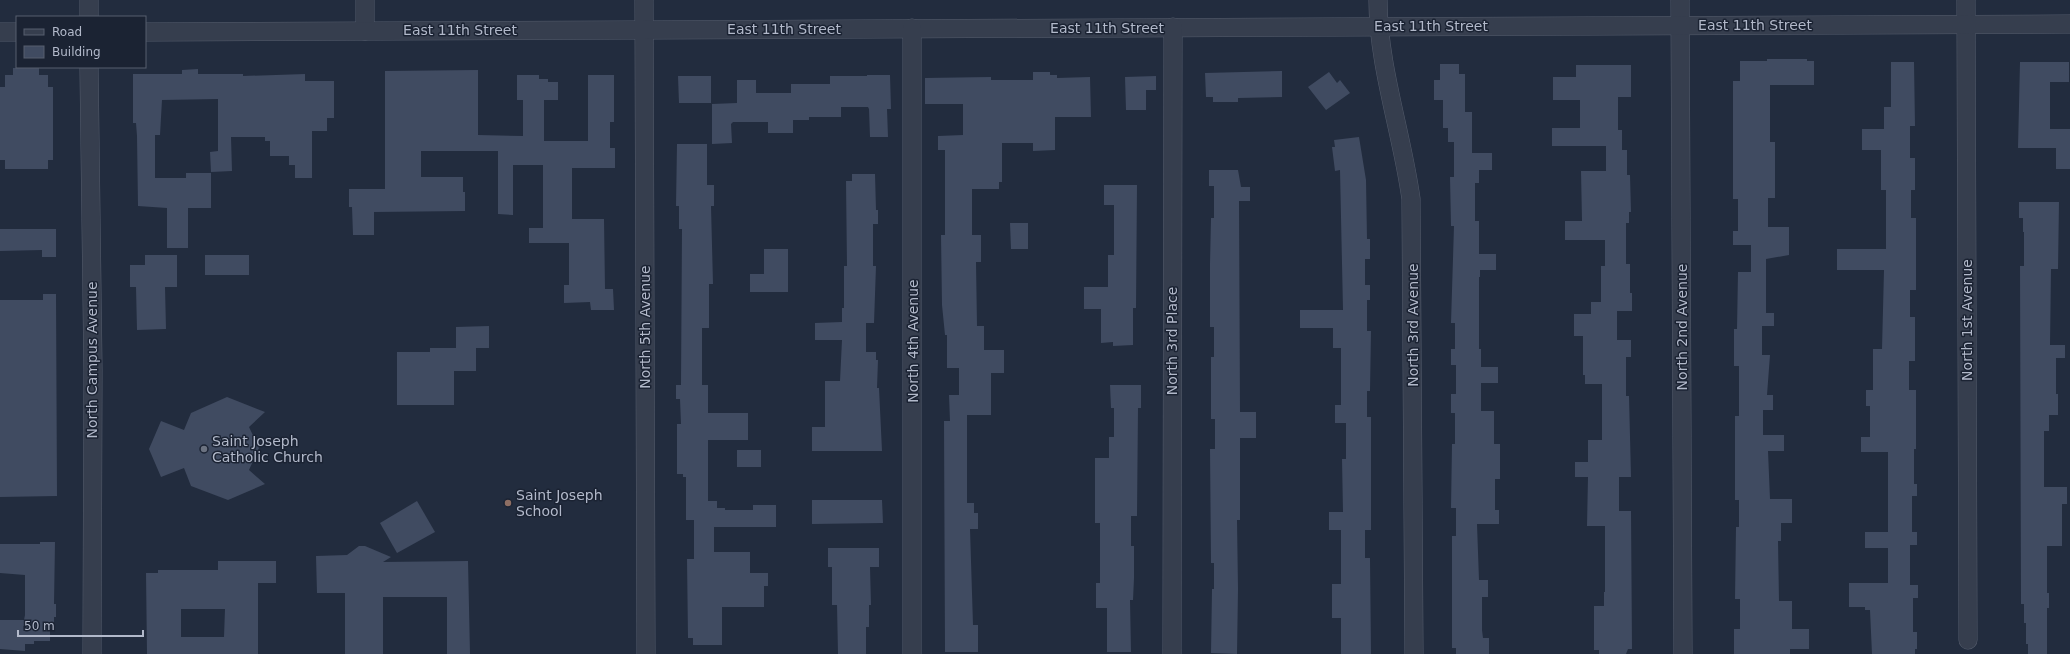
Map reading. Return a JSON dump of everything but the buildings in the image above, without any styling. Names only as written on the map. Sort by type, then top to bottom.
[{"type":"street","points":[[89,0],[89,16]]},
{"type":"street","points":[[365,0],[365,31]]},
{"type":"street","name":"North 5th Avenue","points":[[644,0],[646,654]]},
{"type":"street","name":"North 3rd Avenue","points":[[1378,0],[1378,26],[1385,68],[1406,160],[1411,199],[1414,654]]},
{"type":"street","name":"North 2nd Avenue","points":[[1680,0],[1683,654]]},
{"type":"street","name":"North 1st Avenue","points":[[1966,0],[1968,640]]},
{"type":"street","name":"East 11th Street","points":[[146,32],[2070,24]]},
{"type":"street","name":"North 3rd Place","points":[[1172,654],[1173,27]]},
{"type":"street","name":"North 4th Avenue","points":[[912,28],[912,654]]},
{"type":"street","points":[[0,32],[16,32]]},
{"type":"street","name":"North Campus Avenue","points":[[89,68],[93,370],[92,654]]},
{"type":"place","name":"Saint Joseph Catholic Church","points":[[204,449]]},
{"type":"place","name":"Saint Joseph School","points":[[508,503]]}]
